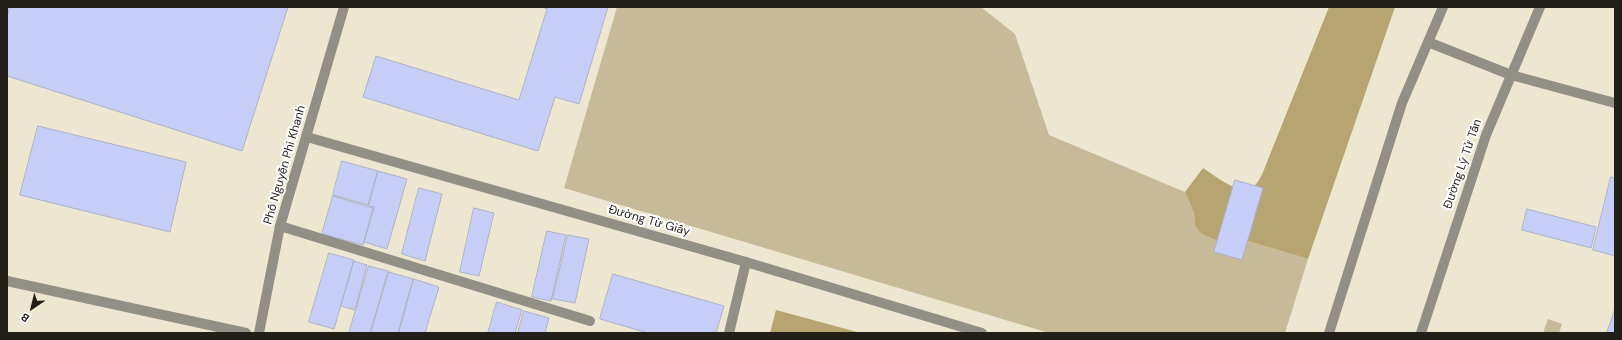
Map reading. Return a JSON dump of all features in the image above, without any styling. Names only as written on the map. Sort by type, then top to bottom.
[{"type":"street","name":"Phố Nguyễn Phi Khanh","points":[[259,333],[280,226],[344,7]]},
{"type":"street","points":[[1328,333],[1402,103],[1443,7]]},
{"type":"street","name":"Đường Lý Tử Tấn","points":[[1421,333],[1486,135],[1540,7]]},
{"type":"street","points":[[1428,42],[1511,75],[1615,103]]},
{"type":"street","name":"Đường Từ Giấy","points":[[307,137],[746,262],[982,333]]},
{"type":"street","points":[[280,226],[590,321]]},
{"type":"street","points":[[729,333],[746,262]]},
{"type":"street","points":[[7,281],[246,333]]},
{"type":"shaded area","points":[[617,7],[981,7],[1015,34],[1049,135],[1185,192],[1194,213],[1195,226],[1201,234],[1218,241],[1241,239],[1308,259],[1285,333],[1049,333],[564,188]]},
{"type":"shaded area","points":[[1329,7],[1395,7],[1308,259],[1241,239],[1218,241],[1201,234],[1195,226],[1194,213],[1185,192],[1203,168],[1228,184],[1242,189],[1248,189],[1257,183],[1263,172]]},
{"type":"shaded area","points":[[776,310],[861,333],[770,333]]},
{"type":"shaded area","points":[[1548,319],[1562,324],[1559,333],[1543,333]]},
{"type":"building","points":[[10,7],[288,7],[242,151],[7,76],[7,17]]},
{"type":"building","points":[[541,7],[608,7],[579,104],[555,97],[538,151],[363,97],[376,56],[519,100],[547,9]]},
{"type":"building","points":[[38,126],[186,162],[170,232],[20,195]]},
{"type":"building","points":[[342,161],[378,171],[368,205],[333,195]]},
{"type":"building","points":[[378,171],[407,179],[387,249],[364,242],[374,207],[369,206]]},
{"type":"building","points":[[1611,177],[1615,178],[1615,256],[1593,250]]},
{"type":"building","points":[[1235,180],[1263,188],[1242,260],[1214,252]]},
{"type":"building","points":[[419,188],[442,194],[425,261],[402,254]]},
{"type":"building","points":[[333,196],[373,208],[363,245],[322,234]]},
{"type":"building","points":[[474,208],[494,213],[479,276],[460,272]]},
{"type":"building","points":[[1527,209],[1596,227],[1591,248],[1522,230]]},
{"type":"building","points":[[547,231],[566,235],[551,301],[532,297]]},
{"type":"building","points":[[568,235],[589,239],[575,303],[553,299]]},
{"type":"building","points":[[329,253],[354,260],[334,329],[309,322]]},
{"type":"building","points":[[354,261],[367,265],[355,310],[341,306]]},
{"type":"building","points":[[369,266],[388,271],[370,333],[349,333]]},
{"type":"building","points":[[389,272],[413,279],[398,333],[371,333]]},
{"type":"building","points":[[613,274],[724,306],[716,333],[648,333],[600,319]]},
{"type":"building","points":[[414,279],[439,287],[425,333],[399,333]]},
{"type":"building","points":[[497,302],[522,310],[515,333],[488,333]]},
{"type":"building","points":[[1615,309],[1615,333],[1607,333]]},
{"type":"building","points":[[524,311],[549,318],[545,333],[518,333]]}]
